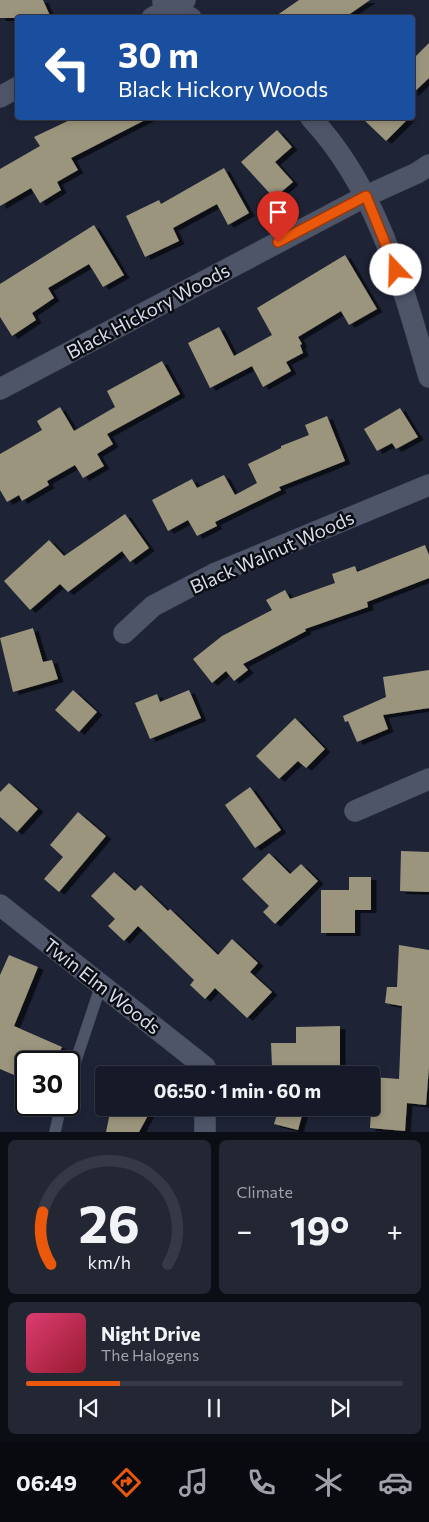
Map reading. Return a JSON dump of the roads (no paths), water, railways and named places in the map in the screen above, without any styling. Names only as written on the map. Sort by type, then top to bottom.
[{"type":"street","points":[[156,15],[172,2],[187,15]]},
{"type":"street","points":[[0,97],[15,90]]},
{"type":"street","points":[[313,120],[343,158],[366,196],[407,298],[429,377]]},
{"type":"street","name":"Black Hickory Woods","points":[[0,388],[366,196],[417,174],[429,165]]},
{"type":"street","name":"Black Walnut Woods","points":[[124,633],[153,606],[214,574],[429,485]]},
{"type":"street","points":[[355,811],[429,778]]},
{"type":"street","name":"Twin Elm Woods","points":[[0,905],[199,1066]]},
{"type":"street","points":[[205,1116],[205,1132]]},
{"type":"lane","points":[[79,1051],[101,985]]},
{"type":"lane","points":[[55,1132],[59,1116]]}]
